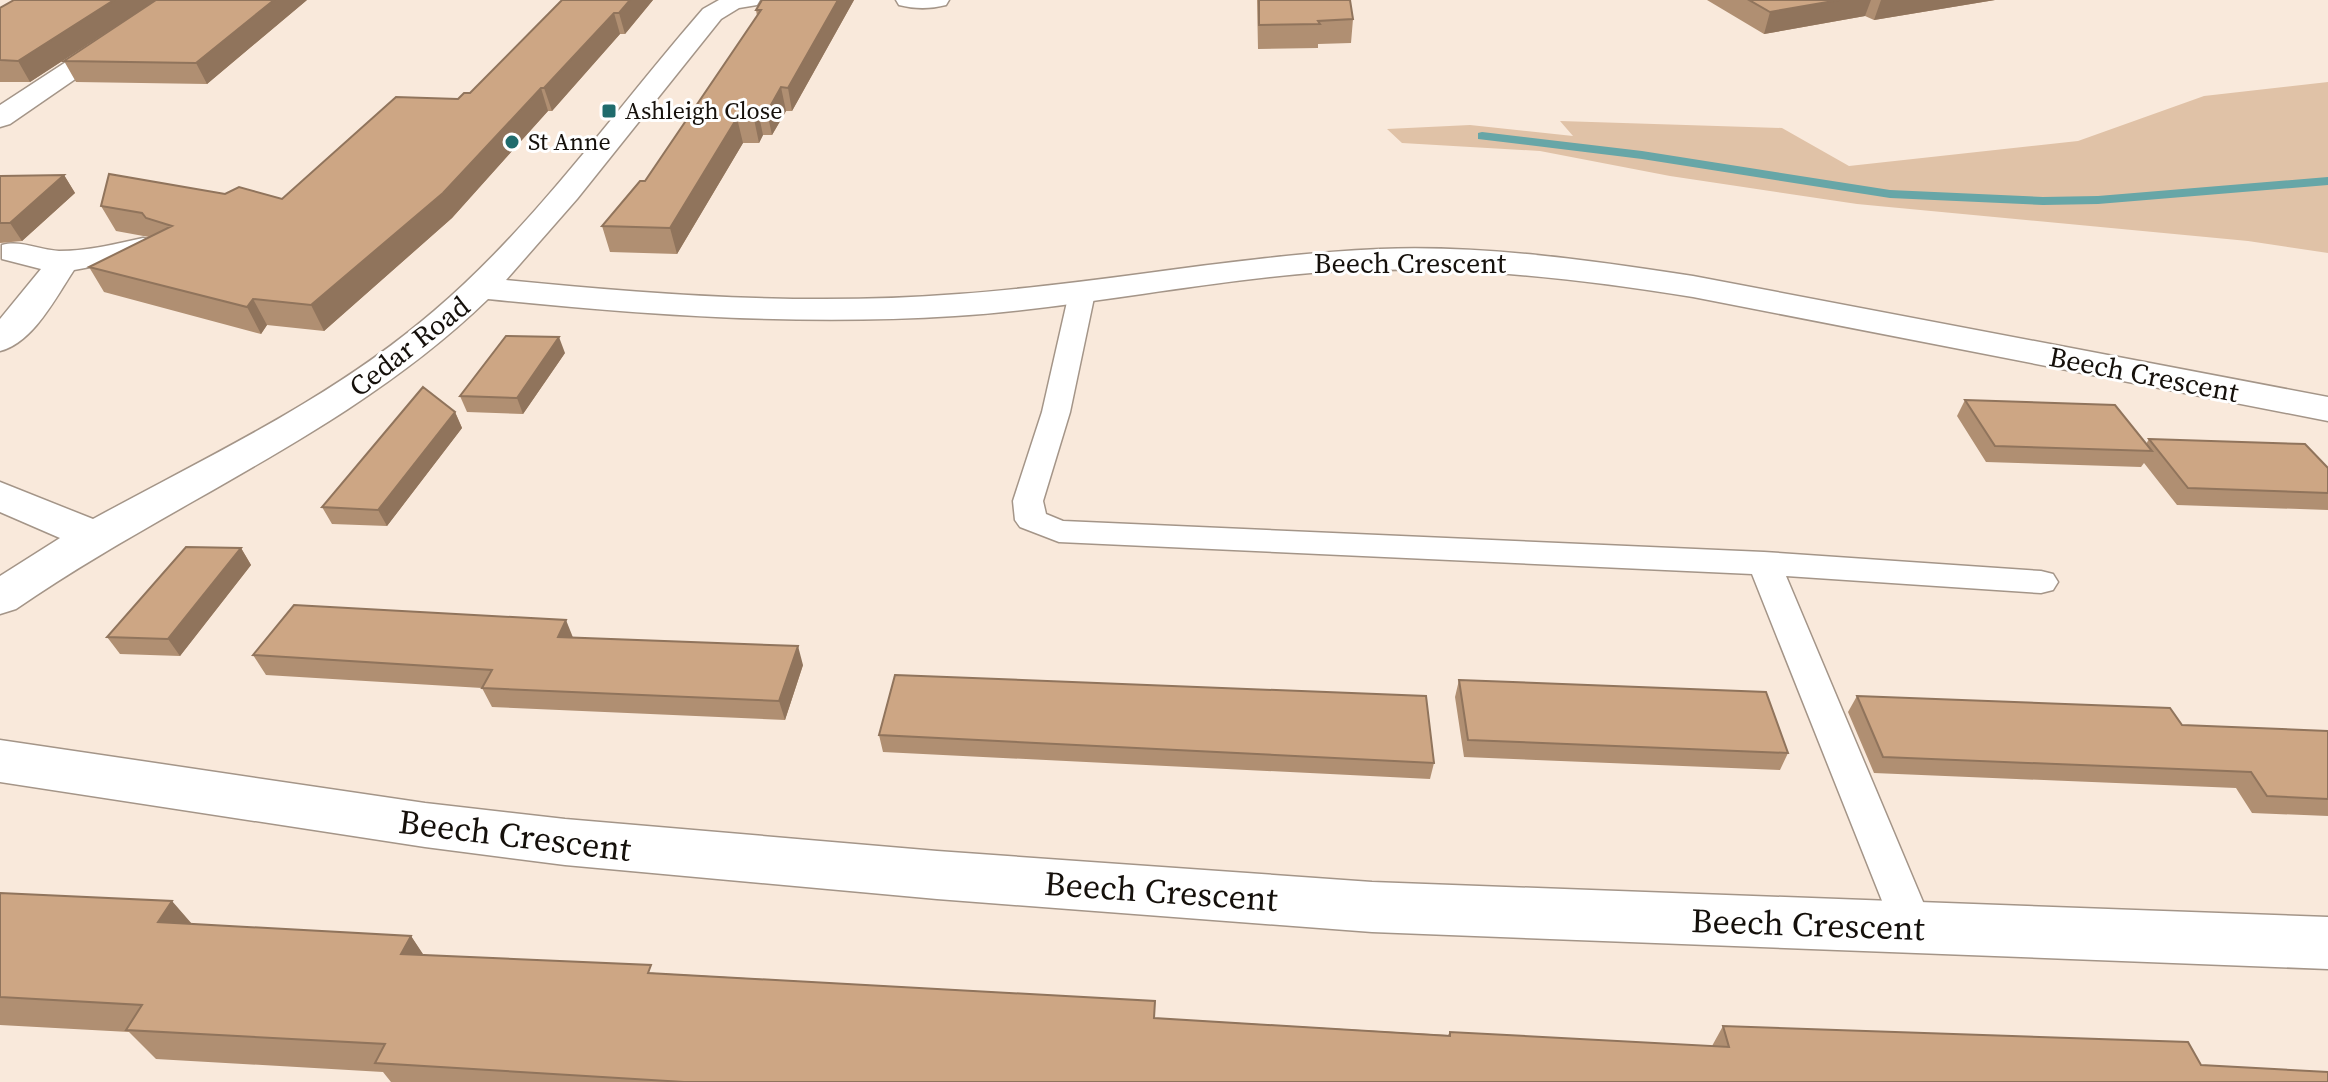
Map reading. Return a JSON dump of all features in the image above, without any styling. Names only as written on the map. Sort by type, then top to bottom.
[{"type":"street","points":[[0,118],[178,0]]},
{"type":"street","points":[[908,0],[937,0]]},
{"type":"street","name":"Cedar Road","points":[[0,598],[94,536],[297,425],[353,390],[425,338],[483,288],[707,19],[718,9],[741,1]]},
{"type":"street","points":[[14,252],[33,259],[63,262],[100,258],[143,248]]},
{"type":"street","name":"Beech Crescent","points":[[483,288],[699,308],[807,311],[959,305],[1347,260],[1438,259],[1555,265],[1658,280],[2328,409]]},
{"type":"street","points":[[0,340],[29,310],[63,262]]},
{"type":"street","points":[[0,496],[94,536]]},
{"type":"street","name":"Beech Crescent","points":[[0,761],[425,825],[733,858],[1372,907],[2328,943]]},
{"type":"lane","points":[[1082,293],[1056,412],[1028,501],[1031,520],[1059,531],[1764,563],[2041,582]]},
{"type":"lane","points":[[1764,563],[1913,928]]},
{"type":"shaded area","points":[[2328,82],[2328,253],[2248,241],[1857,204],[1670,176],[1540,151],[1402,143],[1387,129],[1470,125],[1573,136],[1560,121],[1782,128],[1849,166],[2078,141],[2204,96]]},
{"type":"building","points":[[14,0],[114,0],[18,61],[0,60],[0,8]]},
{"type":"building","points":[[156,0],[274,0],[196,63],[64,61]]},
{"type":"building","points":[[562,0],[630,0],[541,88],[443,193],[311,305],[253,299],[247,307],[89,267],[172,226],[146,218],[142,213],[101,206],[109,174],[225,194],[239,187],[282,199],[396,97],[458,99],[464,93],[470,93]]},
{"type":"building","points":[[762,0],[838,0],[788,88],[781,87],[767,112],[758,111],[754,119],[737,118],[670,228],[602,226],[640,181],[645,181],[761,10],[756,10]]},
{"type":"building","points":[[1259,0],[1350,0],[1353,19],[1318,21],[1320,24],[1259,25]]},
{"type":"building","points":[[1749,0],[1839,0],[1770,12]]},
{"type":"building","points":[[64,175],[10,223],[0,223],[0,176]]},
{"type":"building","points":[[506,336],[559,337],[517,398],[460,396]]},
{"type":"building","points":[[423,387],[455,412],[378,510],[322,507]]},
{"type":"building","points":[[1965,400],[2115,405],[2152,451],[1995,446]]},
{"type":"building","points":[[2149,439],[2305,444],[2328,468],[2328,493],[2188,488]]},
{"type":"building","points":[[186,547],[241,548],[168,639],[107,637]]},
{"type":"building","points":[[294,605],[566,620],[558,637],[798,646],[779,701],[482,688],[492,670],[253,655]]},
{"type":"building","points":[[895,675],[1426,696],[1434,763],[879,735]]},
{"type":"building","points":[[1459,680],[1766,692],[1788,753],[1468,740]]},
{"type":"building","points":[[1857,696],[2170,708],[2182,725],[2328,731],[2328,799],[2267,796],[2251,772],[1883,757]]},
{"type":"building","points":[[0,893],[172,901],[158,922],[411,936],[401,954],[651,965],[648,973],[1155,1001],[1154,1018],[1450,1036],[1450,1032],[1729,1047],[1723,1026],[2188,1042],[2201,1065],[2328,1072],[2328,1082],[684,1082],[375,1063],[385,1044],[126,1030],[142,1005],[0,997]]},
{"type":"waterway","points":[[1482,136],[1642,155],[1890,194],[2043,201],[2098,200],[2328,181]]},
{"type":"place","name":"Ashleigh Close","points":[[609,111]]},
{"type":"place","name":"St Anne","points":[[512,142]]}]
